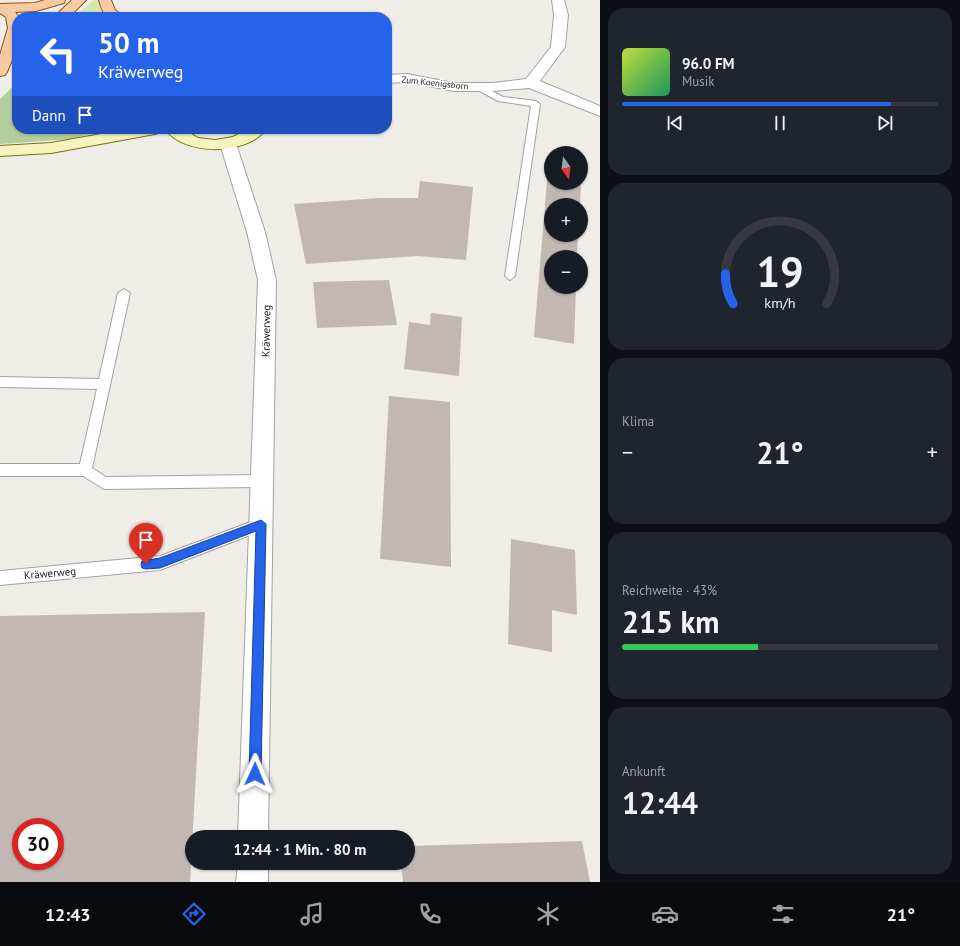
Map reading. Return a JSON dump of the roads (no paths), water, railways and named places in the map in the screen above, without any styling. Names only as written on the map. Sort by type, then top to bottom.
[{"type":"main road","points":[[0,8],[36,7],[59,0]]},
{"type":"main road","points":[[67,12],[80,0]]},
{"type":"main road","points":[[105,0],[109,12]]},
{"type":"main road","points":[[0,8],[11,15],[12,17]]},
{"type":"main road","points":[[0,72],[12,39]]},
{"type":"main road","points":[[0,72],[12,61]]},
{"type":"main road","points":[[0,72],[12,67]]},
{"type":"street","points":[[558,0],[561,16],[558,47],[531,83],[600,111]]},
{"type":"street","name":"Zum Koenigsborn","points":[[392,79],[407,78],[454,87],[479,87],[531,83]]},
{"type":"street","points":[[0,151],[51,148],[128,134]]},
{"type":"street","points":[[178,134],[197,143],[207,145],[228,144],[252,134]]},
{"type":"street","name":"Kräwerweg","points":[[228,144],[256,232],[267,280],[253,830]]},
{"type":"street","points":[[252,882],[253,870]]},
{"type":"lane","points":[[479,87],[502,99],[536,104],[510,276]]},
{"type":"lane","points":[[85,470],[124,293]]},
{"type":"lane","points":[[0,382],[104,384]]},
{"type":"lane","points":[[0,470],[85,470],[104,483],[262,481]]},
{"type":"lane","name":"Kräwerweg","points":[[0,578],[160,563],[261,524]]}]
